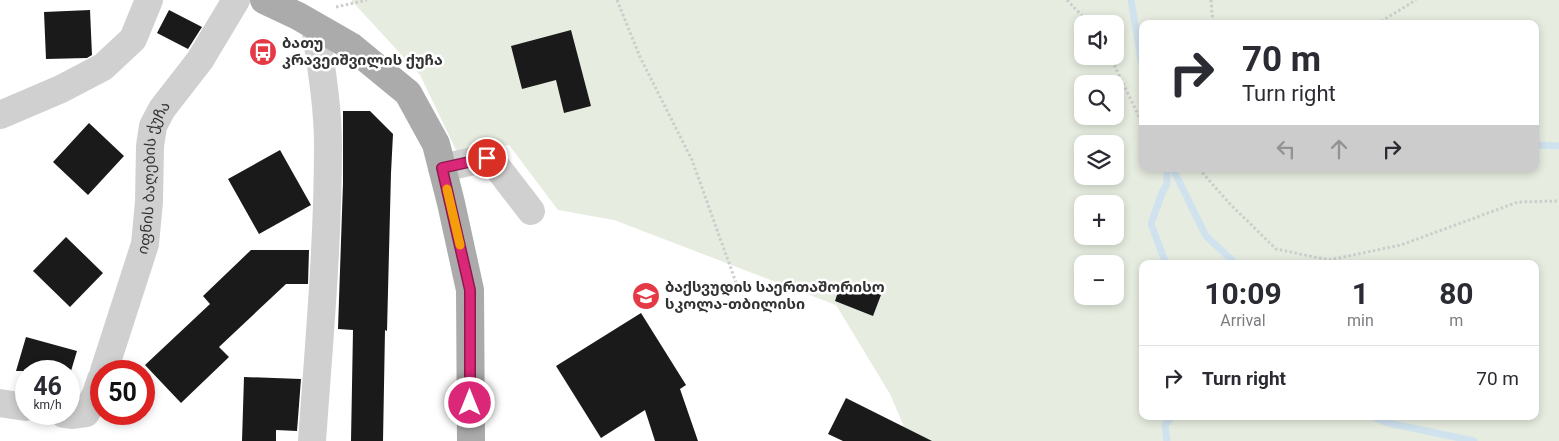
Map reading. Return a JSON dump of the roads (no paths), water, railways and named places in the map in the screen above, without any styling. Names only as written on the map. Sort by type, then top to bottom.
[{"type":"main road","points":[[264,0],[316,26],[352,47],[408,93],[436,144],[470,290],[470,441]]},
{"type":"street","points":[[0,115],[61,89],[103,67],[133,39],[149,0]]},
{"type":"street","name":"იფნის ბაღების ქუჩა","points":[[108,360],[145,244],[149,202],[150,146],[153,126],[162,109],[200,60],[236,0]]},
{"type":"street","points":[[312,441],[325,255],[328,145],[324,84],[316,26]]},
{"type":"street","points":[[442,168],[487,158],[491,160],[531,211]]},
{"type":"street","points":[[0,403],[15,405]]},
{"type":"street","points":[[80,413],[86,412],[90,405]]},
{"type":"waterway","points":[[1131,0],[1139,48]]},
{"type":"waterway","points":[[1539,145],[1559,146]]},
{"type":"waterway","points":[[1164,260],[1151,224],[1167,184],[1167,172]]},
{"type":"waterway","points":[[1174,172],[1206,236],[1232,260]]},
{"type":"waterway","points":[[1167,441],[1165,425],[1169,420]]},
{"type":"waterway","points":[[1381,420],[1474,441]]},
{"type":"place","name":"ბათუ კრავეიშვილის ქუჩა","points":[[263,52]]},
{"type":"place","name":"ბაქსვუდის საერთაშორისო სკოლა-თბილისი","points":[[646,296]]}]
